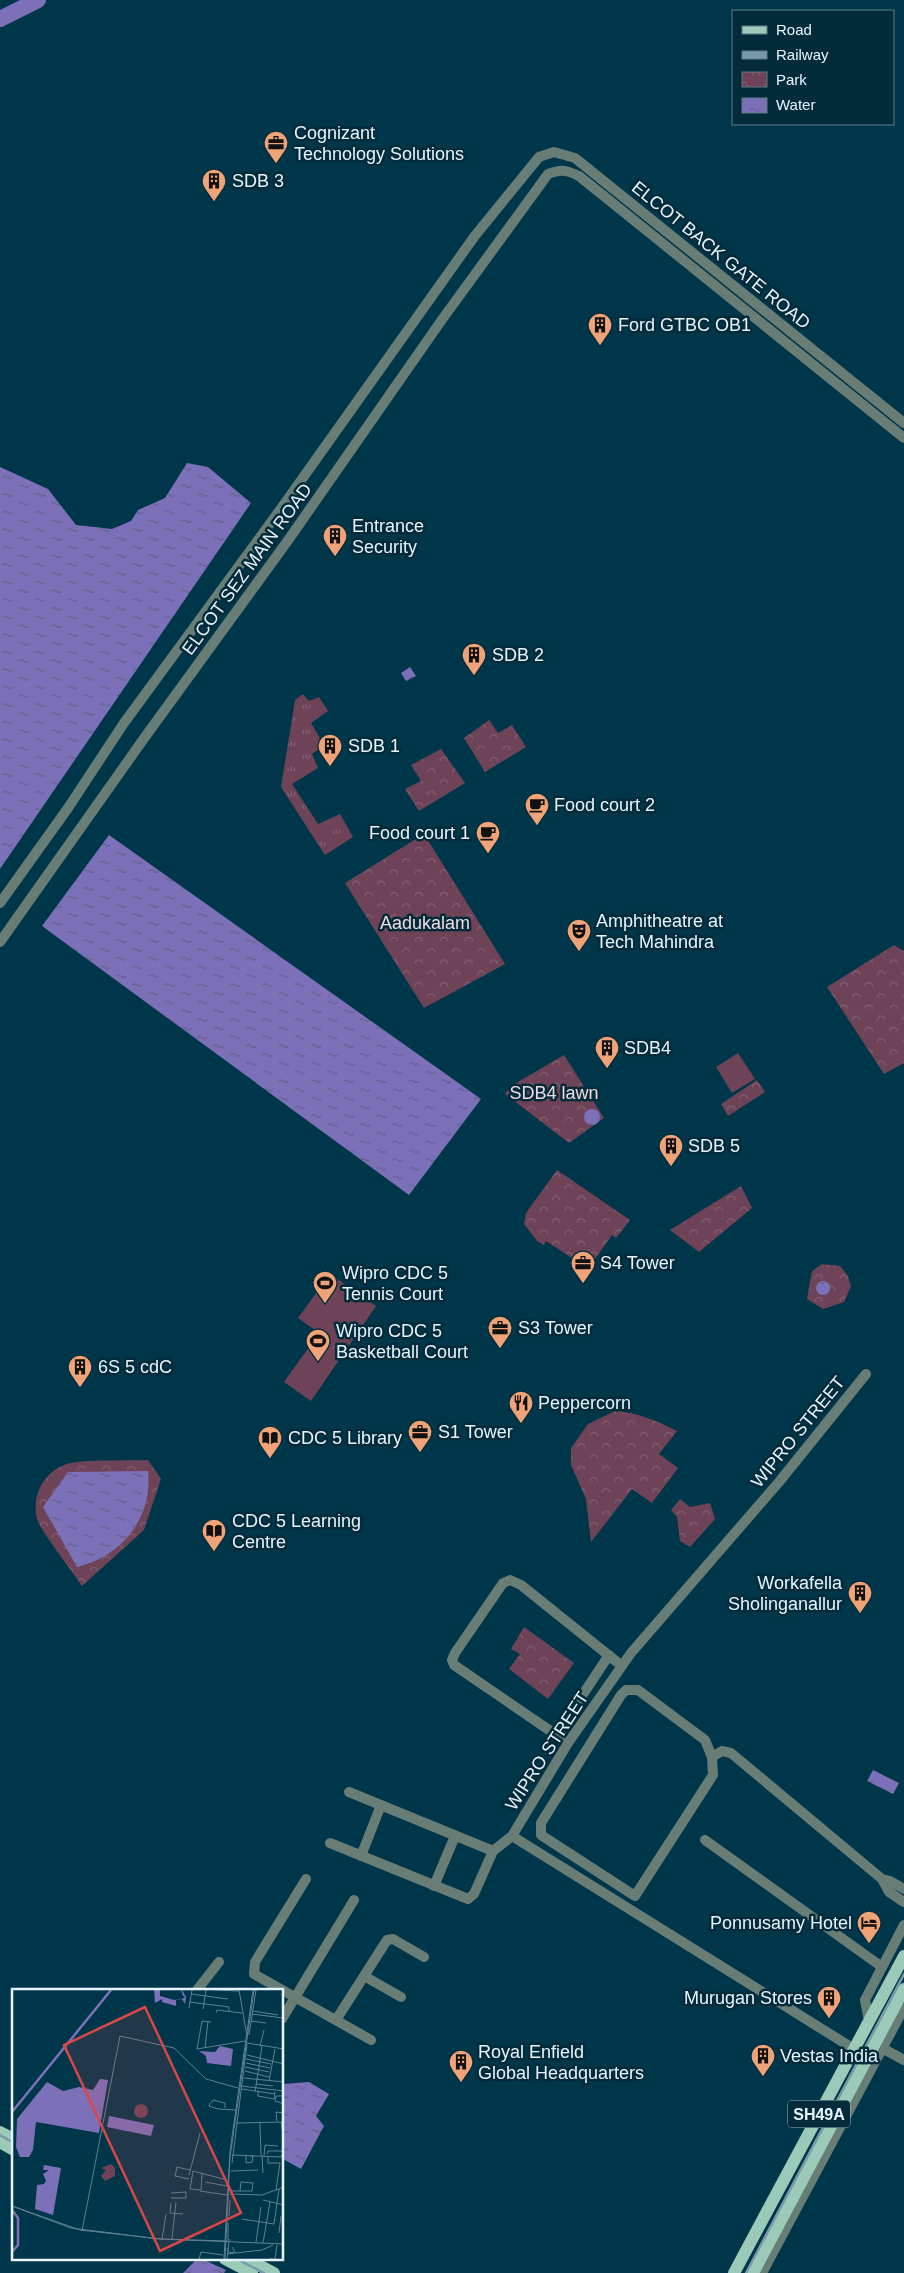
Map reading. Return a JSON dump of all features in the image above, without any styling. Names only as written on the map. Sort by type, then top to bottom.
[{"type":"main road","name":"SH49A","points":[[734,2273],[904,1956]]},
{"type":"main road","name":"SH49A","points":[[753,2273],[904,1989]]},
{"type":"main road","points":[[0,2132],[12,2138]]},
{"type":"main road","points":[[0,2142],[12,2149]]},
{"type":"main road","points":[[227,2260],[252,2273]]},
{"type":"main road","points":[[249,2260],[274,2273]]},
{"type":"street","name":"ELCOT BACK GATE ROAD","points":[[518,184],[539,157],[546,153],[563,153],[575,158],[904,423]]},
{"type":"street","name":"ELCOT BACK GATE ROAD","points":[[518,213],[548,174],[558,170],[569,170],[579,176],[904,438]]},
{"type":"street","points":[[518,184],[532,195]]},
{"type":"street","name":"ELCOT SEZ MAIN ROAD","points":[[0,903],[68,808],[124,723],[285,504],[474,237],[518,184]]},
{"type":"street","name":"ELCOT SEZ MAIN ROAD","points":[[0,942],[145,737],[289,540],[518,213]]},
{"type":"street","name":"WIPRO STREET","points":[[854,2048],[512,1836],[568,1743],[622,1666],[784,1476],[866,1374]]},
{"type":"street","points":[[568,1743],[454,1665],[452,1660],[454,1653],[503,1583],[510,1580],[521,1585],[622,1666]]},
{"type":"street","points":[[556,1735],[609,1655]]},
{"type":"street","points":[[628,1908],[713,1774],[712,1757],[705,1740],[638,1690],[626,1690],[621,1695],[541,1823],[541,1835],[635,1896]]},
{"type":"street","points":[[712,1757],[722,1751],[732,1753],[882,1879],[889,1892],[904,1902]]},
{"type":"street","points":[[349,1792],[493,1851]]},
{"type":"street","points":[[361,1856],[381,1805]]},
{"type":"street","points":[[434,1886],[455,1836]]},
{"type":"street","points":[[330,1843],[468,1899],[472,1898],[493,1851],[512,1836]]},
{"type":"street","points":[[705,1840],[882,1967]]},
{"type":"street","points":[[882,1879],[890,1880],[904,1888]]},
{"type":"street","points":[[280,1989],[254,1974],[254,1967],[306,1880]]},
{"type":"street","points":[[284,2016],[354,1900]]},
{"type":"street","points":[[869,2021],[865,2000],[904,1926]]},
{"type":"street","points":[[336,2020],[389,1938],[424,1957]]},
{"type":"street","points":[[198,1989],[218,1962]]},
{"type":"street","points":[[364,1976],[401,1997]]},
{"type":"street","points":[[284,1991],[371,2040]]},
{"type":"street","points":[[762,2273],[882,2048],[900,2025],[904,2008]]},
{"type":"street","points":[[882,2048],[904,2060]]},
{"type":"green space","points":[[303,694],[309,701],[319,697],[328,711],[311,723],[324,745],[312,754],[318,768],[292,784],[318,824],[340,814],[353,837],[325,855],[281,787],[295,700]]},
{"type":"green space","points":[[489,720],[498,733],[512,725],[526,747],[485,772],[464,738]]},
{"type":"green space","points":[[441,749],[465,783],[419,811],[405,789],[421,781],[411,765]]},
{"type":"green space","name":"Aadukalam","points":[[424,834],[505,964],[424,1008],[345,883]]},
{"type":"green space","points":[[894,945],[904,951],[904,1063],[884,1074],[827,987]]},
{"type":"green space","points":[[738,1053],[755,1079],[732,1093],[716,1067]]},
{"type":"green space","name":"SDB4 lawn","points":[[564,1055],[604,1118],[569,1143],[505,1094],[511,1086]]},
{"type":"green space","points":[[757,1080],[765,1092],[728,1116],[721,1104]]},
{"type":"green space","points":[[557,1170],[630,1220],[616,1238],[612,1235],[590,1266],[577,1257],[575,1260],[546,1241],[544,1245],[537,1241],[524,1224],[526,1213]]},
{"type":"green space","points":[[741,1186],[752,1208],[699,1252],[670,1230]]},
{"type":"green space","points":[[822,1264],[840,1266],[848,1276],[851,1286],[844,1302],[823,1309],[807,1299],[812,1271]]},
{"type":"green space","points":[[330,1274],[376,1306],[311,1401],[284,1382],[319,1333],[298,1318]]},
{"type":"green space","points":[[615,1411],[647,1418],[677,1431],[659,1454],[678,1468],[652,1503],[632,1489],[591,1542],[586,1499],[571,1465],[571,1448],[588,1424]]},
{"type":"green space","points":[[148,1460],[161,1479],[144,1530],[82,1586],[37,1519],[36,1502],[41,1486],[52,1472],[59,1467],[74,1462]]},
{"type":"green space","points":[[680,1499],[690,1507],[710,1503],[715,1519],[690,1547],[680,1541],[677,1517],[671,1510]]},
{"type":"green space","points":[[524,1627],[574,1663],[548,1699],[509,1669],[520,1654],[511,1649]]},
{"type":"water","points":[[187,463],[208,467],[251,503],[0,869],[0,467],[48,489],[76,525],[112,529],[131,521],[138,510],[165,498]]},
{"type":"water","points":[[410,667],[416,676],[406,681],[401,673]]},
{"type":"water","points":[[109,835],[481,1099],[409,1195],[42,926]]},
{"type":"water","points":[[592,1109],[600,1117],[592,1125],[584,1117]]},
{"type":"water","points":[[823,1281],[828,1283],[830,1288],[828,1293],[823,1295],[818,1293],[816,1288],[818,1283]]},
{"type":"water","points":[[148,1471],[148,1488],[145,1504],[131,1533],[120,1545],[107,1554],[93,1562],[77,1567],[43,1507],[68,1472]]},
{"type":"water","points":[[873,1770],[899,1783],[893,1794],[867,1781]]},
{"type":"water","points":[[309,2082],[329,2094],[316,2116],[324,2126],[301,2169],[284,2160],[284,2084]]},
{"type":"water","points":[[196,2260],[204,2260],[226,2270],[224,2273],[183,2273]]},
{"type":"waterway","points":[[0,19],[38,0]]},
{"type":"railway","points":[[746,2273],[904,1974]]},
{"type":"railway","points":[[0,2135],[12,2142]]},
{"type":"railway","points":[[239,2260],[264,2273]]},
{"type":"place","name":"Cognizant Technology Solutions","points":[[276,164]]},
{"type":"place","name":"SDB 3","points":[[214,202]]},
{"type":"place","name":"Ford GTBC OB1","points":[[600,346]]},
{"type":"place","name":"Entrance Security","points":[[335,557]]},
{"type":"place","name":"SDB 2","points":[[474,676]]},
{"type":"place","name":"SDB 1","points":[[330,767]]},
{"type":"place","name":"Food court 2","points":[[537,826]]},
{"type":"place","name":"Food court 1","points":[[488,854]]},
{"type":"place","name":"Amphitheatre at Tech Mahindra","points":[[579,952]]},
{"type":"place","name":"SDB4","points":[[607,1069]]},
{"type":"place","name":"SDB 5","points":[[671,1167]]},
{"type":"place","name":"S4 Tower","points":[[583,1284]]},
{"type":"place","name":"Wipro CDC 5 Tennis Court","points":[[325,1304]]},
{"type":"place","name":"S3 Tower","points":[[500,1349]]},
{"type":"place","name":"Wipro CDC 5 Basketball Court","points":[[318,1362]]},
{"type":"place","name":"6S 5 cdC","points":[[80,1388]]},
{"type":"place","name":"Peppercorn","points":[[521,1424]]},
{"type":"place","name":"S1 Tower","points":[[420,1453]]},
{"type":"place","name":"CDC 5 Library","points":[[270,1459]]},
{"type":"place","name":"CDC 5 Learning Centre","points":[[214,1552]]},
{"type":"place","name":"Workafella Sholinganallur","points":[[860,1614]]},
{"type":"place","name":"Ponnusamy Hotel","points":[[869,1944]]},
{"type":"place","name":"Murugan Stores","points":[[829,2019]]},
{"type":"place","name":"Vestas India","points":[[763,2077]]},
{"type":"place","name":"Royal Enfield Global Headquarters","points":[[461,2083]]}]
